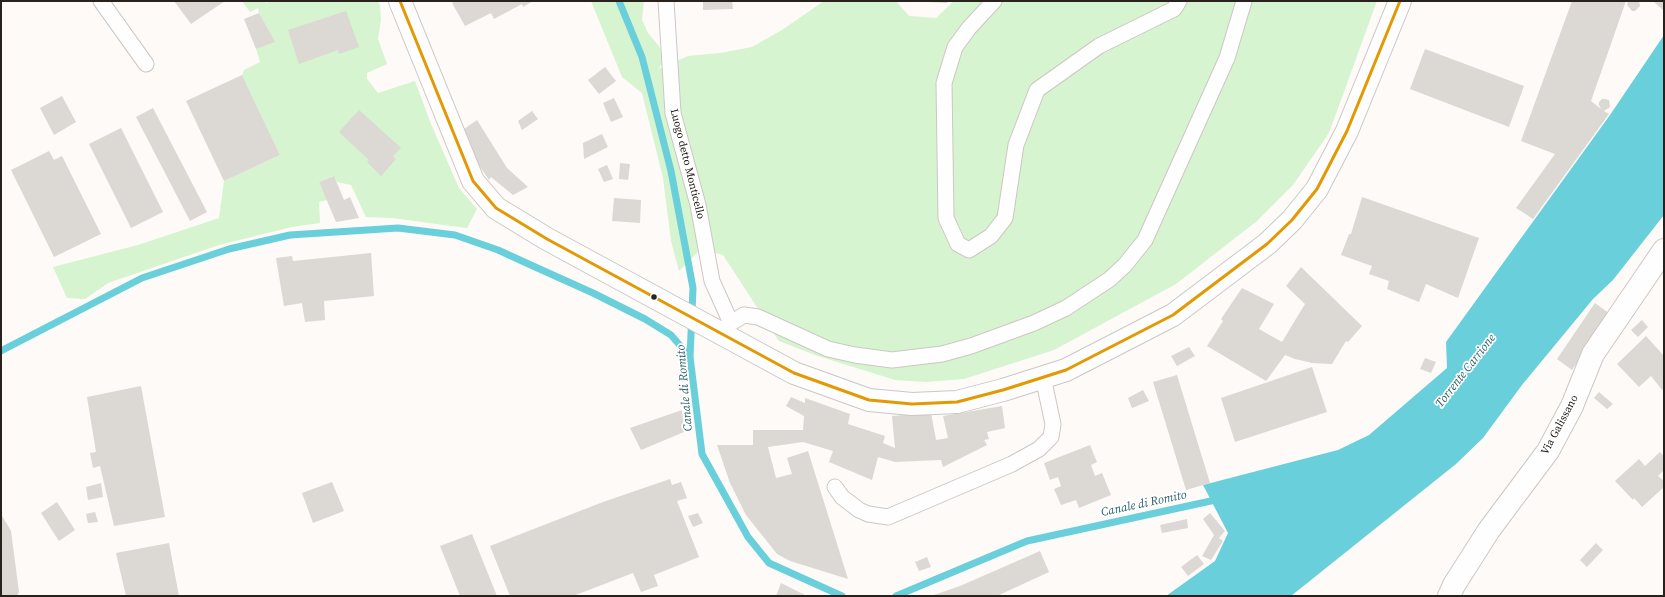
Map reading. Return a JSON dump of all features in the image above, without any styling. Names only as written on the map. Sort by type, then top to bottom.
[{"type":"main road","points":[[400,1],[473,181],[496,208],[547,239],[666,304],[721,329],[794,373],[870,400],[912,404],[957,402],[1066,370],[1173,315],[1267,244],[1292,220],[1317,189],[1347,131],[1400,1]]},
{"type":"main road","name":"Via Galissano","points":[[1449,596],[1454,585],[1490,530],[1548,451],[1572,406],[1593,354],[1664,250]]},
{"type":"lane","points":[[101,1],[146,64]]},
{"type":"lane","name":"Luogo detto Monticello","points":[[666,1],[673,114],[698,205],[721,329]]},
{"type":"lane","points":[[994,1],[969,28],[955,47],[944,83],[946,218],[958,244],[969,250],[992,236],[1005,218],[1016,145],[1037,90],[1099,46],[1174,9],[1179,1]]},
{"type":"lane","points":[[721,329],[744,315],[758,317],[828,349],[855,355],[892,360],[942,354],[971,346],[1034,323],[1066,308],[1110,279],[1125,265],[1145,240],[1227,58],[1244,1]]},
{"type":"lane","points":[[836,487],[842,497],[859,510],[868,514],[888,517],[1012,464],[1038,449],[1051,436],[1053,424],[1043,377]]},
{"type":"green space","points":[[242,1],[265,1],[266,3],[270,1],[378,1],[380,5],[381,20],[378,39],[387,64],[367,73],[367,79],[378,93],[415,81],[431,124],[459,188],[477,209],[467,228],[392,218],[366,217],[351,185],[337,182],[333,176],[319,182],[327,200],[319,202],[320,223],[292,227],[219,245],[108,283],[85,299],[67,298],[53,267],[138,245],[219,218],[224,181],[280,155],[242,75],[244,70],[260,62],[256,49],[274,42],[259,13],[258,8],[250,12]]},
{"type":"green space","points":[[591,1],[644,1],[642,20],[648,33],[658,45],[666,59],[658,69],[688,56],[720,53],[752,47],[782,30],[824,1],[896,1],[909,16],[936,18],[954,1],[1377,1],[1329,133],[1293,185],[1257,221],[1176,284],[1054,350],[964,379],[926,382],[895,380],[815,355],[779,341],[723,255],[701,249],[679,271],[671,241],[663,178],[642,93],[622,77]]},
{"type":"water","name":"Torrente Carrione","points":[[1664,35],[1664,215],[1613,280],[1593,299],[1522,385],[1483,438],[1456,464],[1291,596],[1166,596],[1215,561],[1228,533],[1203,485],[1338,450],[1369,435],[1447,368],[1446,342],[1610,115]]},
{"type":"building","points":[[174,1],[225,1],[191,24]]},
{"type":"building","points":[[456,1],[533,1],[523,7],[522,4],[494,19],[491,13],[465,26],[452,3]]},
{"type":"building","points":[[703,1],[732,1],[733,9],[703,10]]},
{"type":"building","points":[[947,1],[947,3],[928,2]]},
{"type":"building","points":[[1572,1],[1626,1],[1591,101],[1601,109],[1599,102],[1602,99],[1609,100],[1610,107],[1604,111],[1609,114],[1533,219],[1516,208],[1555,154],[1521,141]]},
{"type":"building","points":[[1628,1],[1639,1],[1640,6],[1635,11],[1632,11],[1627,5]]},
{"type":"building","points":[[1653,1],[1664,1],[1664,11]]},
{"type":"building","points":[[346,11],[359,47],[339,54],[338,50],[299,64],[288,30]]},
{"type":"building","points":[[259,13],[275,42],[256,49],[244,19]]},
{"type":"building","points":[[1425,49],[1524,86],[1509,127],[1410,89]]},
{"type":"building","points":[[605,67],[616,81],[599,94],[588,80]]},
{"type":"building","points":[[242,75],[280,155],[224,181],[186,101]]},
{"type":"building","points":[[62,96],[76,122],[54,135],[40,108]]},
{"type":"building","points":[[614,98],[623,117],[611,122],[603,103]]},
{"type":"building","points":[[153,108],[207,212],[190,221],[136,117]]},
{"type":"building","points":[[359,110],[401,148],[393,156],[396,159],[381,176],[367,162],[369,160],[339,132]]},
{"type":"building","points":[[532,111],[538,119],[522,130],[518,121]]},
{"type":"building","points":[[477,120],[507,168],[528,187],[513,195],[491,177],[489,180],[466,146],[461,131]]},
{"type":"building","points":[[121,128],[163,212],[131,228],[89,144]]},
{"type":"building","points":[[602,134],[608,147],[584,159],[583,143]]},
{"type":"building","points":[[49,151],[54,160],[62,156],[101,234],[54,257],[11,170]]},
{"type":"building","points":[[620,163],[630,164],[628,180],[619,179]]},
{"type":"building","points":[[607,165],[613,179],[604,182],[598,169]]},
{"type":"building","points":[[334,176],[344,200],[350,197],[359,218],[336,222],[319,182]]},
{"type":"building","points":[[1362,197],[1479,238],[1458,298],[1426,284],[1419,302],[1387,289],[1389,281],[1369,274],[1372,266],[1341,255],[1349,234],[1351,234]]},
{"type":"building","points":[[614,198],[641,200],[640,223],[612,221]]},
{"type":"building","points":[[371,253],[374,296],[324,301],[325,320],[305,322],[302,303],[284,306],[276,258],[292,256],[293,261]]},
{"type":"building","points":[[1301,267],[1362,326],[1348,342],[1346,341],[1332,364],[1312,363],[1285,355],[1266,381],[1207,346],[1223,321],[1221,319],[1242,288],[1274,304],[1259,329],[1282,342],[1305,304],[1286,286]]},
{"type":"building","points":[[1595,303],[1610,314],[1572,370],[1557,359]]},
{"type":"building","points":[[1642,320],[1648,327],[1638,337],[1631,330]]},
{"type":"building","points":[[1646,336],[1664,356],[1664,387],[1662,390],[1651,376],[1639,387],[1617,364]]},
{"type":"building","points":[[1189,347],[1195,356],[1177,366],[1171,356]]},
{"type":"building","points":[[1425,358],[1436,362],[1431,373],[1420,369]]},
{"type":"building","points":[[1312,367],[1327,412],[1235,442],[1221,398]]},
{"type":"building","points":[[1177,375],[1210,483],[1186,490],[1153,382]]},
{"type":"building","points":[[141,386],[165,517],[114,526],[100,466],[93,468],[90,453],[96,452],[87,397]]},
{"type":"building","points":[[1143,390],[1149,401],[1132,408],[1128,398]]},
{"type":"building","points":[[1599,392],[1613,404],[1607,409],[1594,398]]},
{"type":"building","points":[[791,397],[805,403],[805,398],[850,414],[848,424],[885,436],[883,443],[895,448],[892,416],[931,413],[936,440],[948,438],[943,416],[1002,406],[1005,428],[987,432],[989,439],[984,440],[987,445],[943,467],[941,460],[895,462],[878,457],[872,480],[829,462],[833,451],[803,442],[768,447],[776,478],[792,474],[787,458],[808,451],[848,579],[790,561],[777,554],[746,515],[730,483],[717,445],[753,445],[753,430],[803,430],[804,416],[786,406]]},
{"type":"building","points":[[682,410],[684,432],[641,450],[630,428]]},
{"type":"building","points":[[1090,445],[1097,462],[1091,465],[1095,476],[1102,473],[1111,495],[1079,508],[1076,500],[1061,505],[1054,489],[1061,486],[1058,477],[1050,480],[1044,463]]},
{"type":"building","points":[[1660,452],[1664,456],[1664,470],[1658,476],[1664,481],[1664,487],[1642,507],[1634,498],[1633,500],[1615,481],[1639,459],[1645,466]]},
{"type":"building","points":[[670,479],[672,485],[681,482],[687,498],[677,501],[699,557],[654,575],[658,586],[641,592],[633,573],[573,596],[510,596],[490,546],[603,502]]},
{"type":"building","points":[[332,482],[344,511],[313,523],[302,493]]},
{"type":"building","points":[[101,483],[103,497],[88,500],[86,487]]},
{"type":"building","points":[[57,502],[75,530],[59,541],[41,513]]},
{"type":"building","points":[[95,512],[98,522],[88,523],[86,514]]},
{"type":"building","points":[[698,513],[703,523],[693,527],[688,516]]},
{"type":"building","points":[[1210,513],[1225,531],[1219,538],[1223,541],[1211,560],[1202,556],[1214,535],[1203,519]]},
{"type":"building","points":[[1,514],[11,531],[19,592],[17,596],[1,596]]},
{"type":"building","points":[[1187,519],[1188,528],[1162,533],[1160,525]]},
{"type":"building","points":[[472,534],[497,596],[460,596],[440,546]]},
{"type":"building","points":[[169,543],[179,596],[126,596],[116,553]]},
{"type":"building","points":[[1596,543],[1603,550],[1587,567],[1580,560]]},
{"type":"building","points":[[1040,551],[1049,572],[997,596],[931,596],[960,586]]},
{"type":"building","points":[[1197,555],[1204,564],[1188,576],[1181,567]]},
{"type":"building","points":[[927,557],[931,567],[919,571],[915,562]]},
{"type":"building","points":[[781,583],[807,596],[776,596]]},
{"type":"waterway","name":"Canale di Romito","points":[[619,1],[642,57],[671,171],[693,288],[690,357],[702,454],[748,537],[769,563],[842,596]]},
{"type":"waterway","points":[[1,351],[142,278],[229,249],[290,235],[398,228],[455,235],[498,250],[593,293],[645,319],[671,335],[690,357]]},
{"type":"waterway","name":"Canale di Romito","points":[[896,596],[1027,541],[1220,499]]},
{"type":"transit line","points":[[400,1],[473,181],[496,208],[547,239],[794,373],[869,400],[912,404],[957,402],[1003,390],[1066,370],[1173,315],[1267,244],[1292,220],[1317,189],[1347,131],[1400,1]]}]
